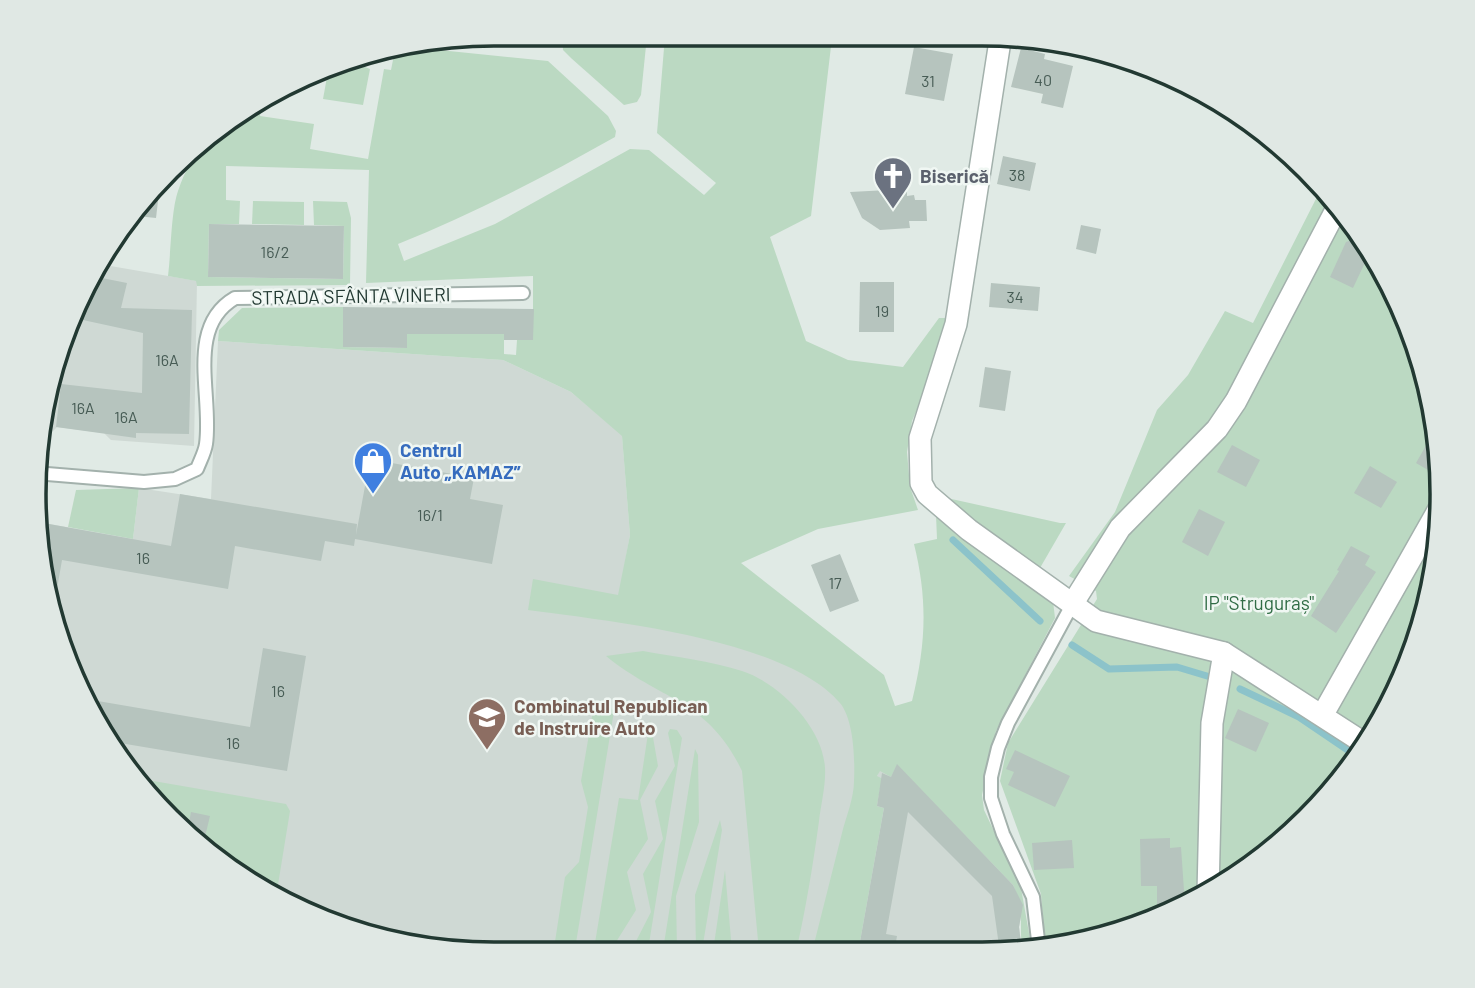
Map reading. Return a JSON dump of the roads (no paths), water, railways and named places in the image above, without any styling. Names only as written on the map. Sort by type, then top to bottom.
[{"type":"street","points":[[999,46],[956,324],[920,438],[921,483],[927,494],[970,530],[1096,621],[1224,653],[1357,738]]},
{"type":"street","points":[[1073,603],[1120,528],[1217,429],[1236,401],[1333,216]]},
{"type":"street","points":[[1323,714],[1429,527]]},
{"type":"street","points":[[1208,880],[1212,723],[1224,653]]},
{"type":"lane","name":"STRADA SFÂNTA VINERI","points":[[46,474],[144,482],[175,479],[197,469],[206,444],[206,340],[211,321],[220,307],[236,298],[523,293]]},
{"type":"lane","points":[[1038,939],[1033,897],[1003,834],[991,798],[991,777],[1008,723],[1073,603]]},
{"type":"waterway","points":[[953,540],[1040,621]]},
{"type":"waterway","points":[[1072,645],[1109,669],[1177,667],[1207,676]]},
{"type":"waterway","points":[[1240,689],[1299,717],[1349,751]]},
{"type":"place","name":"Biserică","points":[[893,210]]},
{"type":"place","name":"Centrul Auto „KAMAZ”","points":[[373,495]]},
{"type":"place","name":"Combinatul Republican de Instruire Auto","points":[[487,751]]},
{"type":"park label","name":"IP \"Struguraș\"","points":[[1259,603]]}]
